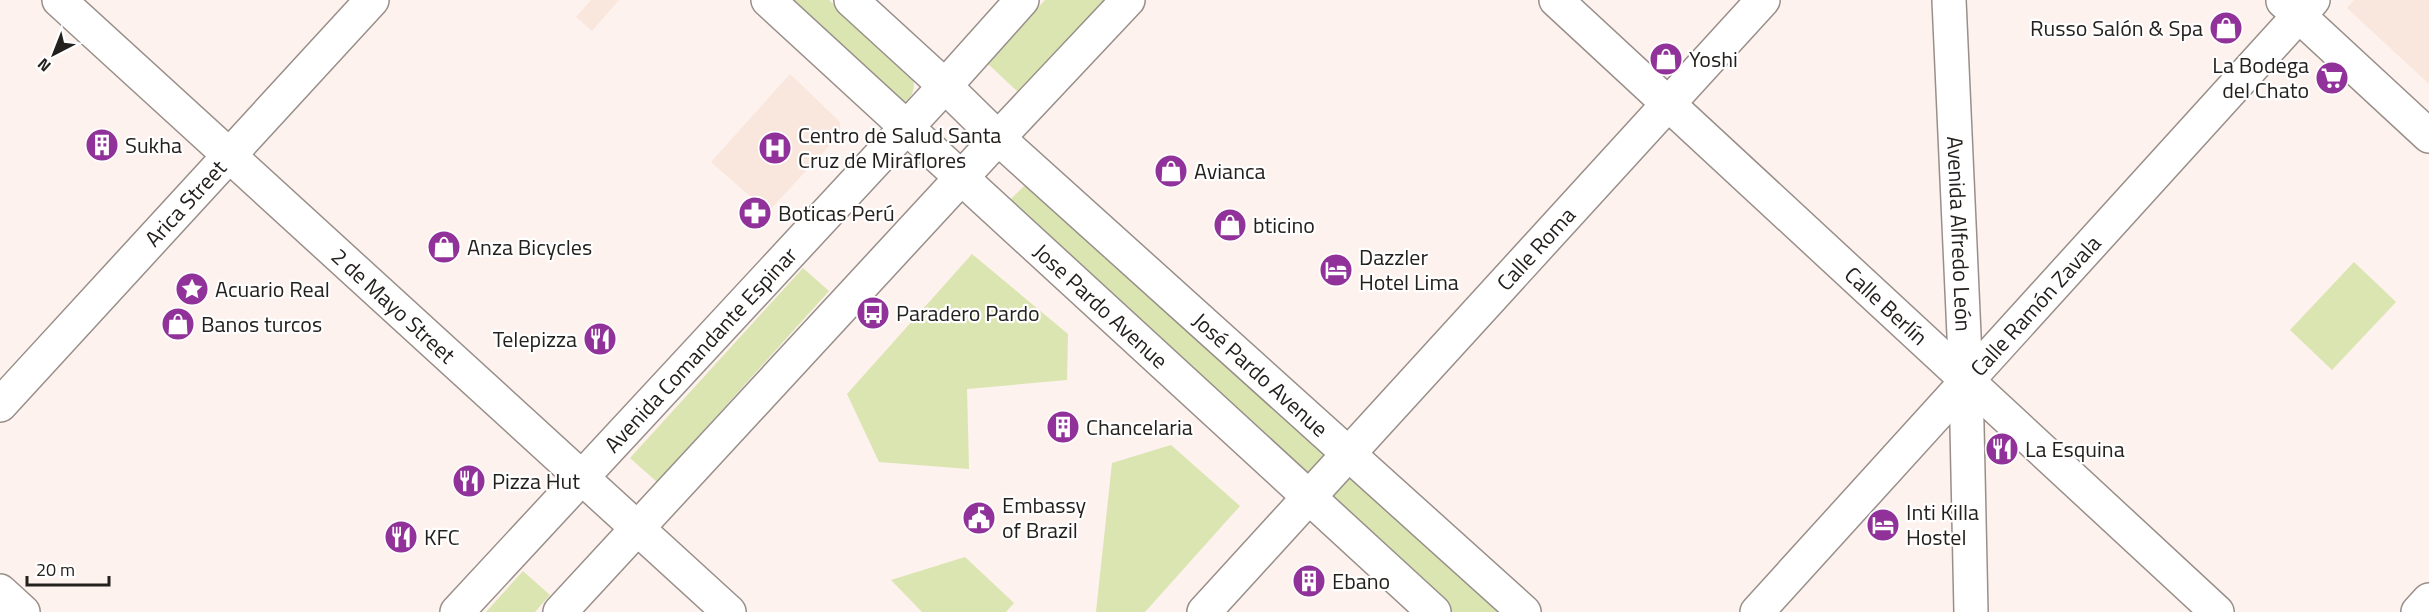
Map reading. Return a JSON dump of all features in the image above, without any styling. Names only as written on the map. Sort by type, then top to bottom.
[{"type":"street","name":"2 de Mayo Street","points":[[59,0],[729,612]]},
{"type":"street","name":"Arica Street","points":[[0,405],[372,0]]},
{"type":"street","name":"Jose Pardo Avenue","points":[[768,0],[1434,612]]},
{"type":"street","points":[[851,0],[998,138]]},
{"type":"street","name":"Avenida Comandante Espinar","points":[[457,612],[1022,0]]},
{"type":"street","points":[[560,612],[961,177],[1128,0]]},
{"type":"street","name":"Calle Berlín","points":[[1556,0],[2217,612]]},
{"type":"street","name":"Calle Roma","points":[[1204,612],[1763,0]]},
{"type":"street","name":"Avenida Alfredo León","points":[[1949,0],[1966,380],[1971,612]]},
{"type":"street","points":[[2298,5],[2429,136]]},
{"type":"street","name":"Calle Ramón Zavala","points":[[1757,612],[2298,5]]},
{"type":"street","name":"José Pardo Avenue","points":[[998,138],[1524,612]]},
{"type":"street","points":[[0,591],[23,612]]},
{"type":"street","points":[[2418,612],[2429,600]]},
{"type":"shaded area","points":[[591,0],[619,0],[592,31],[576,17]]},
{"type":"shaded area","points":[[2354,0],[2429,0],[2429,84],[2347,8]]},
{"type":"shaded area","name":"Centro de Salud Santa Cruz de Miraflores","points":[[790,74],[840,122],[840,134],[768,212],[711,162]]},
{"type":"green space","points":[[775,0],[829,0],[913,78],[914,87],[910,97],[901,106]]},
{"type":"green space","points":[[1045,0],[1109,0],[1020,94],[987,63]]},
{"type":"green space","points":[[1025,185],[1312,441],[1498,612],[1448,612],[1003,207]]},
{"type":"green space","points":[[972,254],[1068,334],[1067,380],[967,389],[969,469],[879,462],[847,394]]},
{"type":"green space","points":[[2354,262],[2396,302],[2332,370],[2290,330]]},
{"type":"green space","points":[[803,268],[829,291],[657,482],[630,458]]},
{"type":"green space","points":[[1171,445],[1240,506],[1145,612],[1096,612],[1112,463]]},
{"type":"green space","points":[[965,557],[1014,603],[1006,612],[922,612],[891,580]]},
{"type":"green space","points":[[523,571],[550,595],[535,612],[486,612]]},
{"type":"place","name":"Russo Salón & Spa","points":[[2226,28]]},
{"type":"place","name":"Yoshi","points":[[1666,59]]},
{"type":"place","name":"La Bodega del Chato","points":[[2332,78]]},
{"type":"place","name":"Sukha","points":[[102,145]]},
{"type":"place","name":"Centro de Salud Santa Cruz de Miraflores","points":[[775,148]]},
{"type":"place","name":"Avianca","points":[[1171,171]]},
{"type":"place","name":"Boticas Perú","points":[[755,213]]},
{"type":"place","name":"bticino","points":[[1230,225]]},
{"type":"place","name":"Anza Bicycles","points":[[444,247]]},
{"type":"place","name":"Dazzler Hotel Lima","points":[[1336,270]]},
{"type":"place","name":"Acuario Real","points":[[192,289]]},
{"type":"place","name":"Paradero Pardo","points":[[873,313]]},
{"type":"place","name":"Banos turcos","points":[[178,324]]},
{"type":"place","name":"Telepizza","points":[[600,339]]},
{"type":"place","name":"Chancelaria","points":[[1063,427]]},
{"type":"place","name":"La Esquina","points":[[2002,449]]},
{"type":"place","name":"Pizza Hut","points":[[469,481]]},
{"type":"place","name":"Embassy of Brazil","points":[[979,518]]},
{"type":"place","name":"Inti Killa Hostel","points":[[1883,525]]},
{"type":"place","name":"KFC","points":[[401,537]]},
{"type":"place","name":"Ebano","points":[[1309,581]]}]
